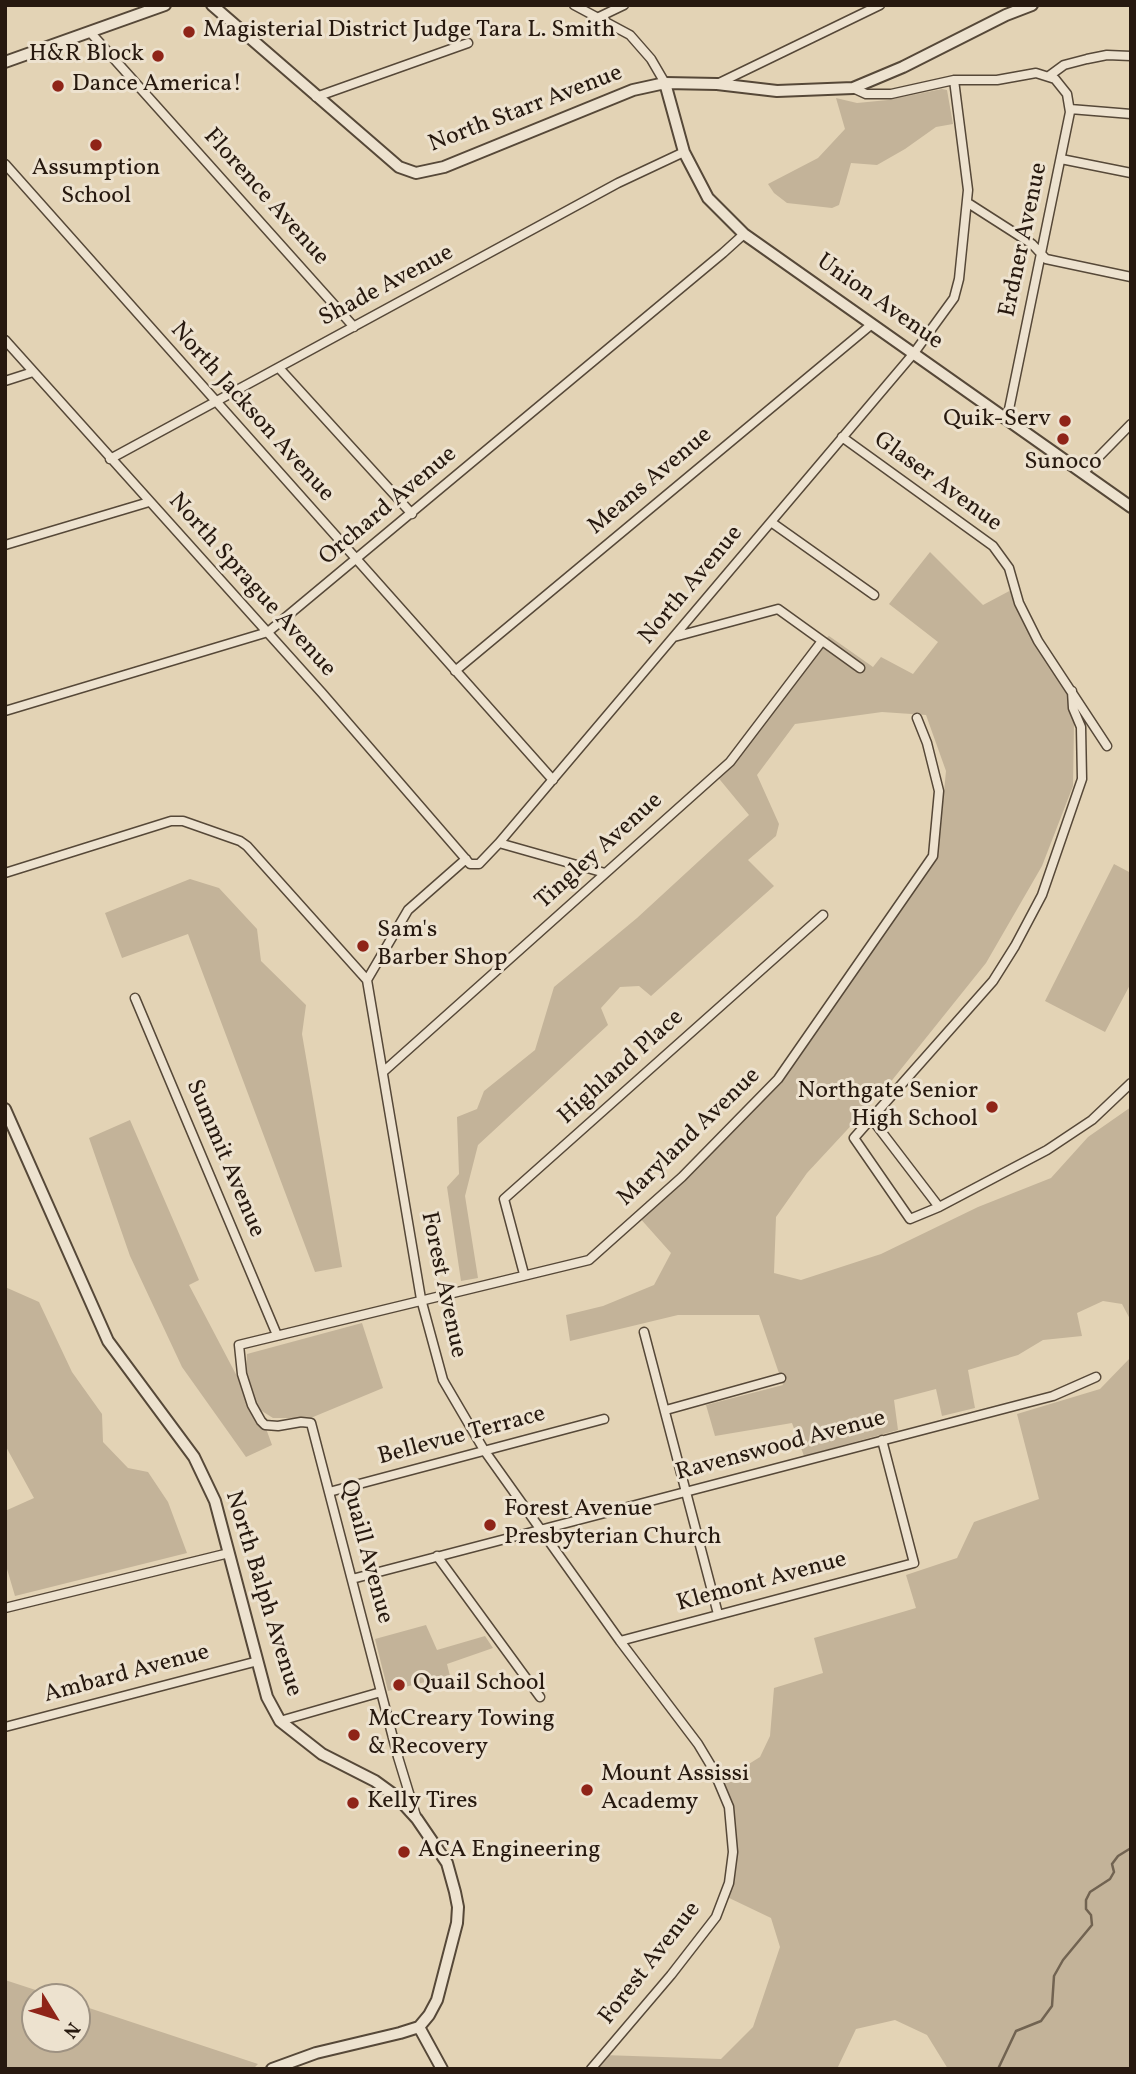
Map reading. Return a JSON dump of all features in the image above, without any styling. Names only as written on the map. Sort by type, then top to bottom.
[{"type":"street","points":[[5,62],[165,5]]},
{"type":"street","name":"North Starr Avenue","points":[[212,5],[399,167],[416,173],[444,167],[633,90],[665,83],[717,84],[777,92],[853,88],[1032,5]]},
{"type":"street","points":[[574,5],[630,35],[665,83]]},
{"type":"street","points":[[599,17],[624,5]]},
{"type":"street","points":[[717,84],[880,5]]},
{"type":"street","name":"Florence Avenue","points":[[90,32],[354,327]]},
{"type":"street","points":[[316,97],[468,43]]},
{"type":"street","points":[[1049,76],[1064,65],[1087,59],[1107,55],[1131,56]]},
{"type":"street","points":[[853,88],[866,94],[891,94],[954,80],[997,80],[1030,73],[1049,76],[1064,88],[1070,109],[1131,114]]},
{"type":"street","name":"North Avenue","points":[[466,859],[472,865],[479,864],[499,844],[914,353],[954,298],[960,279],[968,203],[967,173],[954,80]]},
{"type":"street","name":"Union Avenue","points":[[665,83],[684,152],[708,198],[744,234],[1131,507]]},
{"type":"street","name":"Erdner Avenue","points":[[1007,419],[1070,109]]},
{"type":"street","name":"Shade Avenue","points":[[110,459],[618,183],[684,152]]},
{"type":"street","points":[[1061,159],[1131,173]]},
{"type":"street","name":"North Jackson Avenue","points":[[5,164],[553,780]]},
{"type":"street","points":[[968,203],[1031,244],[1046,260],[1131,276]]},
{"type":"street","name":"Orchard Avenue","points":[[5,711],[268,632],[744,234]]},
{"type":"street","name":"Means Avenue","points":[[455,671],[872,324]]},
{"type":"street","name":"North Sprague Avenue","points":[[5,340],[268,632],[466,859]]},
{"type":"street","points":[[279,368],[412,514]]},
{"type":"street","points":[[5,381],[33,372]]},
{"type":"street","points":[[1083,473],[1131,424]]},
{"type":"street","name":"Glaser Avenue","points":[[842,437],[993,546],[1009,568],[1019,603],[1038,641],[1107,746]]},
{"type":"street","points":[[5,545],[149,502]]},
{"type":"street","points":[[771,522],[874,595]]},
{"type":"street","points":[[674,637],[778,609],[860,668]]},
{"type":"street","name":"Tingley Avenue","points":[[383,1072],[730,762],[822,640]]},
{"type":"street","points":[[1072,691],[1073,708],[1081,727],[1082,779],[1042,895],[993,981],[854,1138],[910,1219],[939,1207],[1047,1150],[1091,1120],[1131,1083]]},
{"type":"street","name":"Maryland Avenue","points":[[239,1345],[589,1259],[682,1178],[778,1079],[933,856],[939,791],[927,743],[917,718]]},
{"type":"street","points":[[5,873],[171,821],[183,821],[240,841],[247,846],[368,980],[408,910],[466,859]]},
{"type":"street","points":[[499,844],[605,873]]},
{"type":"street","name":"Highland Place","points":[[524,1274],[504,1199],[823,915]]},
{"type":"street","name":"Forest Avenue","points":[[368,980],[421,1299],[443,1380],[484,1450],[713,1769],[729,1807],[733,1852],[729,1883],[716,1917],[592,2069]]},
{"type":"street","name":"Summit Avenue","points":[[135,998],[276,1335]]},
{"type":"street","name":"North Balph Avenue","points":[[5,1109],[108,1341],[194,1457],[215,1501],[267,1696],[280,1721],[322,1754],[375,1781],[397,1797],[417,1819],[447,1863],[458,1907],[457,1923],[437,2000],[419,2026]]},
{"type":"street","points":[[871,1118],[939,1207]]},
{"type":"street","points":[[644,1332],[718,1614]]},
{"type":"street","name":"Quaill Avenue","points":[[239,1345],[242,1374],[252,1405],[261,1421],[265,1425],[278,1426],[311,1423],[417,1819]]},
{"type":"street","name":"Ravenswood Avenue","points":[[352,1579],[1053,1395],[1096,1377]]},
{"type":"street","points":[[666,1410],[781,1378]]},
{"type":"street","name":"Bellevue Terrace","points":[[329,1492],[604,1419]]},
{"type":"street","name":"Klemont Avenue","points":[[620,1641],[915,1563],[883,1440]]},
{"type":"street","points":[[5,1608],[229,1553]]},
{"type":"street","points":[[437,1556],[540,1697]]},
{"type":"street","name":"Ambard Avenue","points":[[5,1727],[258,1661]]},
{"type":"street","points":[[280,1721],[381,1692]]},
{"type":"street","points":[[272,2069],[316,2053],[419,2026],[442,2069]]},
{"type":"shaded area","points":[[947,90],[953,124],[936,127],[877,165],[851,163],[839,205],[832,208],[787,203],[774,193],[768,184],[818,158],[845,129],[836,98],[857,103]]},
{"type":"shaded area","points":[[930,552],[983,605],[1015,588],[1019,603],[1072,691],[1073,786],[1042,866],[986,963],[885,1089],[807,1173],[776,1217],[774,1273],[801,1280],[881,1254],[978,1207],[1051,1178],[1088,1137],[1131,1107],[1131,1321],[1122,1304],[1103,1301],[1077,1313],[1082,1336],[1043,1340],[1018,1355],[968,1370],[975,1408],[942,1416],[936,1389],[894,1400],[898,1430],[804,1456],[792,1423],[715,1436],[706,1405],[783,1385],[759,1315],[678,1315],[570,1341],[566,1315],[603,1306],[654,1285],[671,1253],[638,1216],[778,1079],[938,853],[946,771],[926,715],[882,712],[795,724],[757,775],[779,824],[776,836],[748,860],[774,886],[651,996],[639,986],[620,987],[601,1008],[608,1025],[478,1145],[465,1196],[478,1278],[461,1281],[447,1187],[459,1174],[457,1117],[477,1109],[484,1091],[535,1050],[554,987],[637,918],[749,815],[716,775],[822,641],[829,636],[873,667],[881,657],[913,674],[938,642],[889,604]]},
{"type":"shaded area","points":[[1114,864],[1131,873],[1131,983],[1105,1032],[1045,1001]]},
{"type":"shaded area","points":[[190,879],[219,888],[257,929],[261,961],[306,1005],[302,1034],[342,1267],[315,1272],[188,934],[122,958],[105,913]]},
{"type":"shaded area","points":[[130,1120],[199,1280],[189,1285],[240,1382],[250,1409],[264,1423],[272,1445],[246,1457],[182,1367],[130,1256],[89,1138]]},
{"type":"shaded area","points":[[5,1287],[39,1302],[72,1372],[102,1414],[103,1442],[128,1468],[148,1472],[168,1502],[187,1553],[15,1596],[5,1569],[5,1511],[34,1498],[5,1445]]},
{"type":"shaded area","points":[[362,1323],[383,1388],[301,1422],[294,1418],[273,1418],[257,1408],[246,1374],[247,1354]]},
{"type":"shaded area","points":[[1131,1357],[1131,2069],[948,2069],[927,2035],[895,2020],[856,2029],[837,2069],[591,2069],[603,2055],[721,2059],[753,2027],[780,1947],[771,1918],[725,1896],[729,1883],[731,1824],[720,1782],[760,1757],[770,1736],[774,1688],[823,1673],[814,1638],[916,1608],[906,1575],[957,1558],[974,1522],[1039,1499],[1017,1414],[1100,1389]]},
{"type":"shaded area","points":[[426,1625],[437,1650],[485,1636],[493,1648],[447,1664],[450,1676],[388,1691],[375,1639]]},
{"type":"shaded area","points":[[5,1980],[21,1985],[21,2053],[91,2053],[91,2009],[258,2064],[253,2069],[5,2069]]},
{"type":"waterway","points":[[998,2069],[1016,2031],[1041,2021],[1052,2006],[1054,1976],[1063,1960],[1092,1925],[1091,1915],[1086,1909],[1086,1900],[1090,1892],[1110,1879],[1114,1872],[1112,1864],[1118,1856],[1131,1848]]},
{"type":"place","name":"Magisterial District Judge Tara L. Smith","points":[[189,32]]},
{"type":"place","name":"H&R Block","points":[[158,56]]},
{"type":"place","name":"Dance America!","points":[[58,86]]},
{"type":"place","name":"Assumption School","points":[[96,145]]},
{"type":"place","name":"Quik-Serv","points":[[1065,421]]},
{"type":"place","name":"Sunoco","points":[[1063,439]]},
{"type":"place","name":"Sam's Barber Shop","points":[[363,946]]},
{"type":"place","name":"Northgate Senior High School","points":[[992,1107]]},
{"type":"place","name":"Forest Avenue Presbyterian Church","points":[[490,1525]]},
{"type":"place","name":"Quail School","points":[[399,1685]]},
{"type":"place","name":"McCreary Towing & Recovery","points":[[354,1735]]},
{"type":"place","name":"Mount Assissi Academy","points":[[587,1790]]},
{"type":"place","name":"Kelly Tires","points":[[353,1803]]},
{"type":"place","name":"ACA Engineering","points":[[404,1852]]}]
